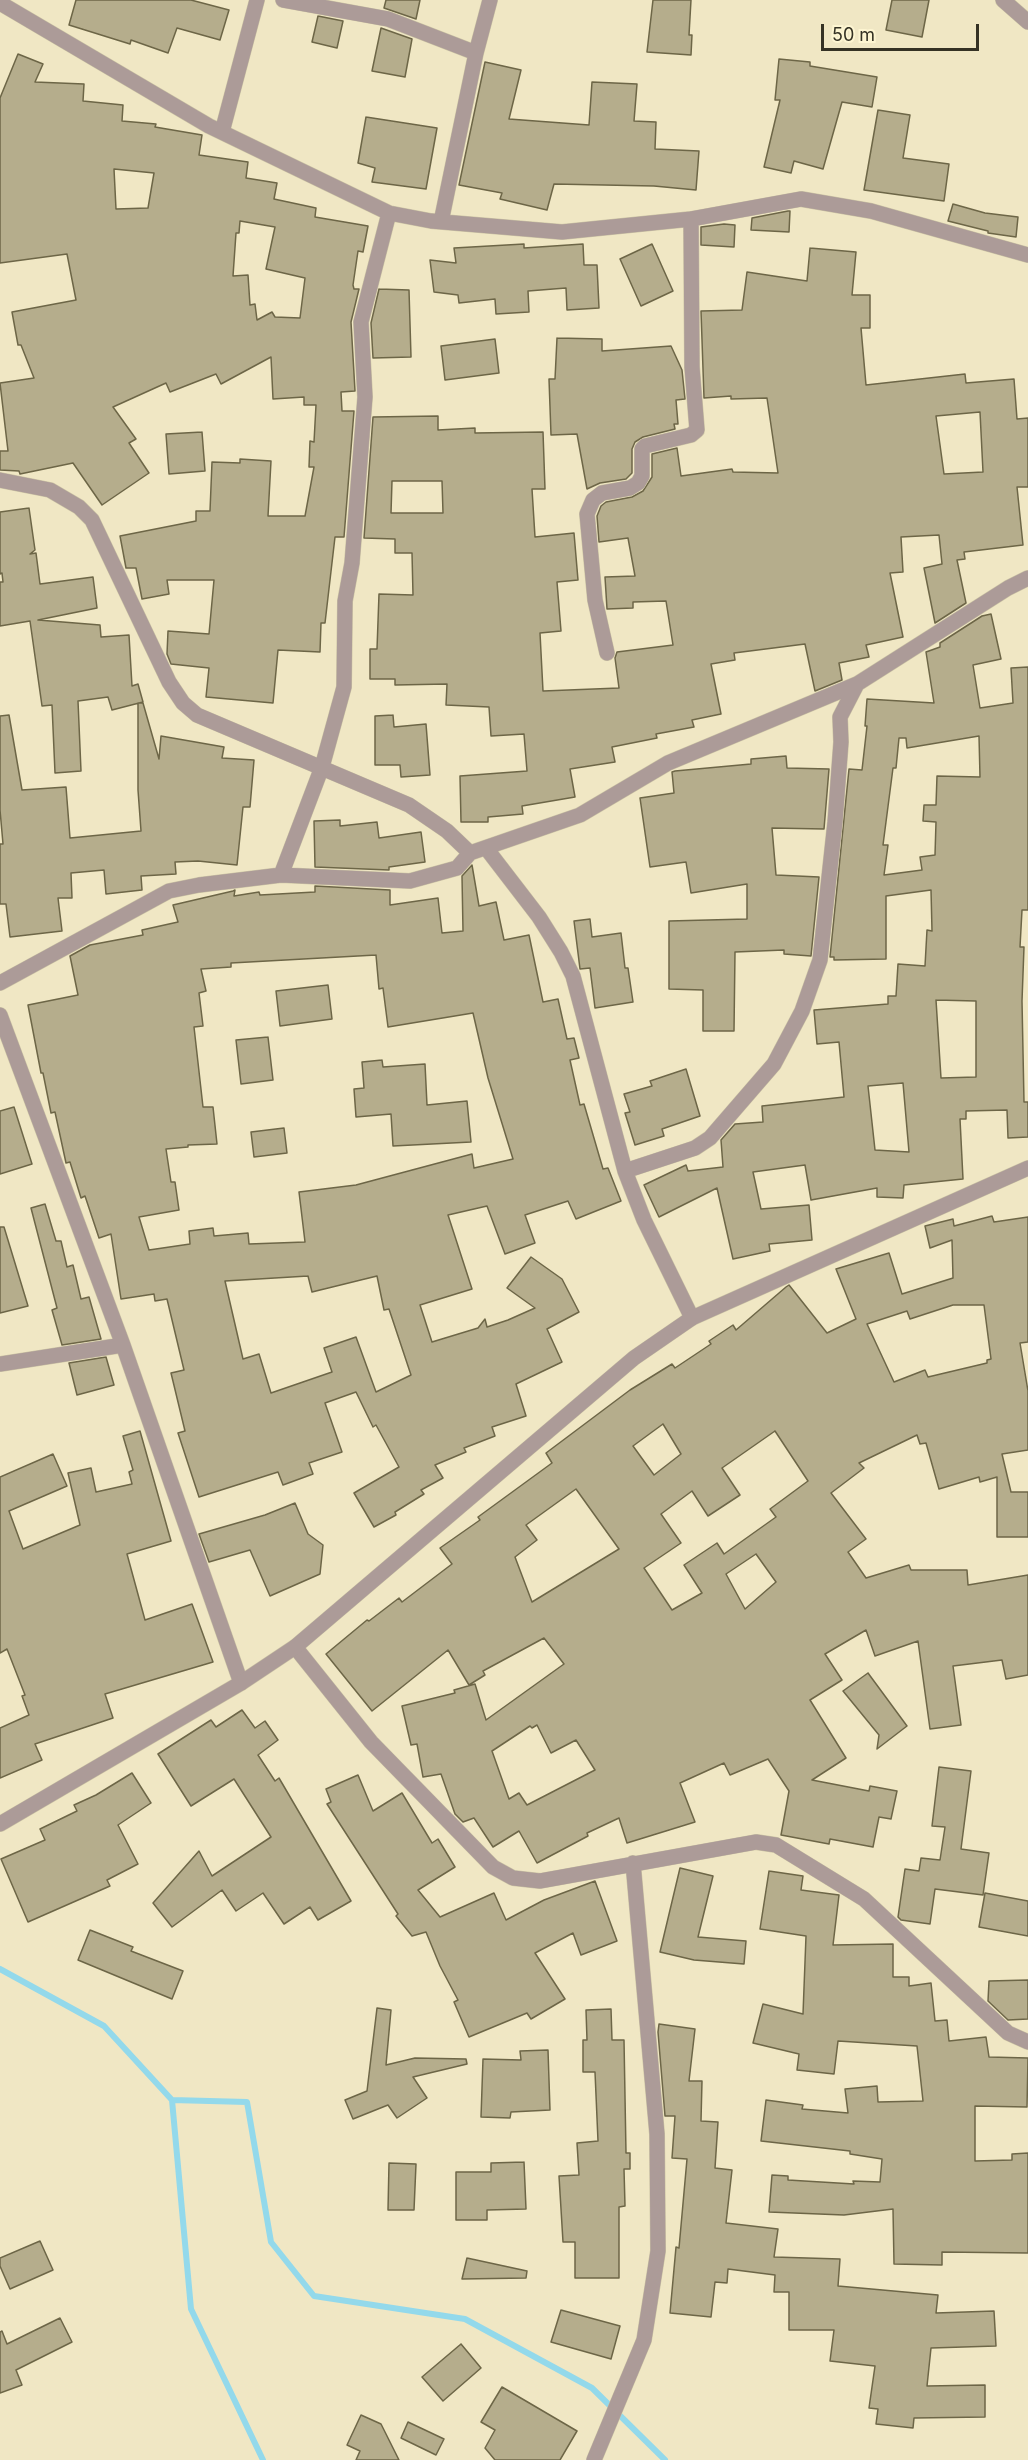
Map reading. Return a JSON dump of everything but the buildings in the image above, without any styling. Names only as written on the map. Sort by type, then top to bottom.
[{"type":"street","points":[[222,132],[256,0]]},
{"type":"street","points":[[283,0],[388,19],[476,52]]},
{"type":"street","points":[[441,222],[476,52],[490,0]]},
{"type":"street","points":[[1003,0],[1028,22]]},
{"type":"street","points":[[0,3],[222,132],[389,213],[441,222],[562,232],[691,219],[801,199],[871,212],[1028,255]]},
{"type":"street","points":[[281,875],[322,767],[344,687],[345,601],[352,563],[365,397],[361,321],[389,213]]},
{"type":"street","points":[[607,653],[595,600],[587,514],[593,500],[602,494],[630,488],[639,483],[642,476],[642,449],[645,446],[691,435],[697,430],[692,368],[691,219]]},
{"type":"street","points":[[0,480],[50,490],[79,507],[92,520],[169,682],[183,703],[197,716],[409,805],[447,831],[470,853]]},
{"type":"street","points":[[0,983],[169,891],[281,875],[410,881],[456,868],[470,853],[580,815],[668,763],[856,684],[1008,588],[1028,578]]},
{"type":"street","points":[[625,1171],[695,1148],[710,1138],[774,1064],[802,1011],[820,960],[836,822],[841,742],[840,717],[856,684]]},
{"type":"street","points":[[486,848],[539,917],[573,976],[625,1171],[644,1220],[692,1318]]},
{"type":"street","points":[[0,1015],[123,1345],[241,1683]]},
{"type":"street","points":[[0,1824],[241,1683],[295,1647],[633,1358],[692,1318],[1028,1168]]},
{"type":"street","points":[[0,1364],[123,1345]]},
{"type":"street","points":[[295,1647],[371,1742],[493,1867],[513,1878],[540,1881],[756,1842],[776,1845],[864,1899],[1008,2033],[1028,2042]]},
{"type":"street","points":[[596,2457],[644,2340],[658,2251],[657,2134],[633,1863]]},
{"type":"waterway","points":[[0,1969],[104,2026],[172,2100],[247,2102],[271,2242],[314,2296],[465,2319],[592,2388],[665,2460]]},
{"type":"waterway","points":[[172,2100],[191,2309],[263,2460]]}]
